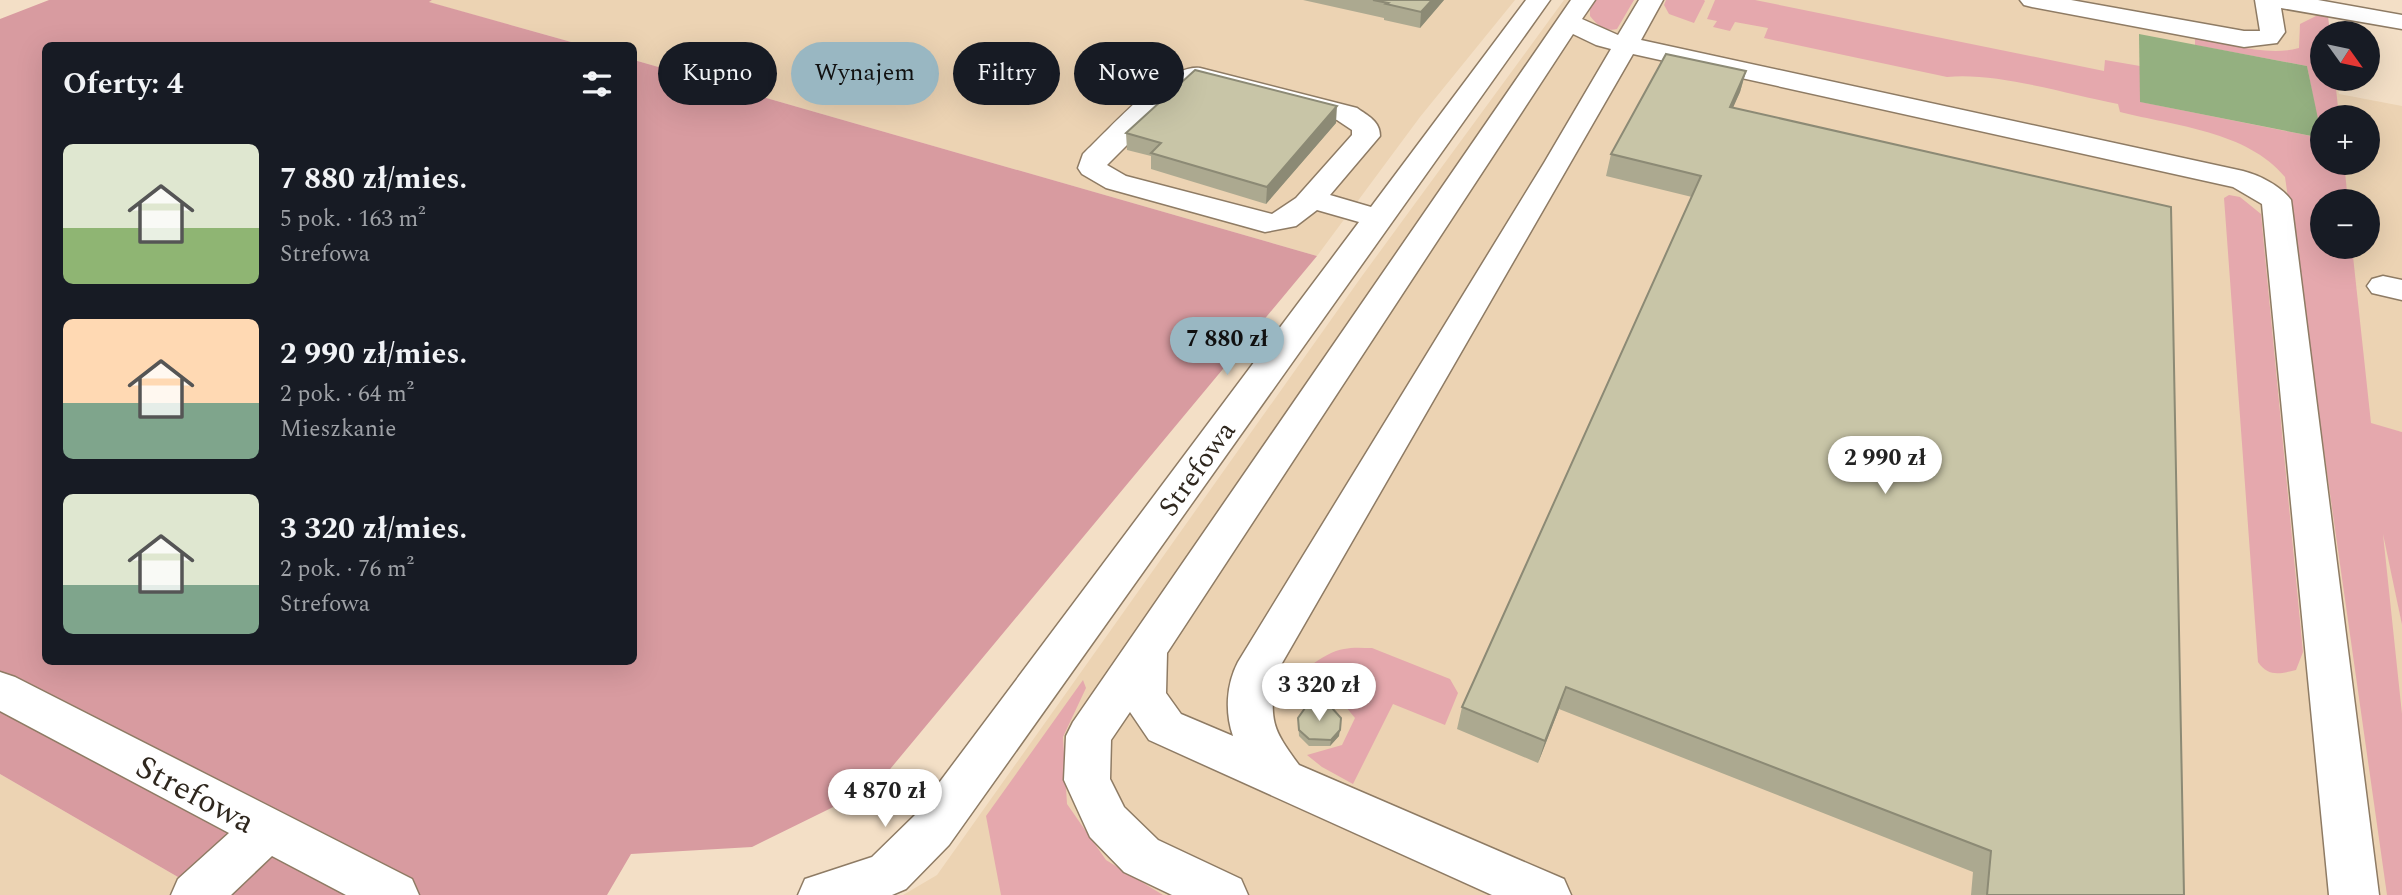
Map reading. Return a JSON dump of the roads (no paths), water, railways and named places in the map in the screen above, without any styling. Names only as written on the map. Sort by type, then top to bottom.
[{"type":"street","points":[[1283,779],[1260,748],[1249,719],[1253,675],[1651,0]]},
{"type":"street","points":[[2032,0],[2244,39],[2268,38],[2273,33],[2267,0]]},
{"type":"street","points":[[2291,1],[2402,22]]},
{"type":"street","points":[[1530,10],[1571,17],[1590,35],[1626,45]]},
{"type":"street","name":"Strefowa","points":[[823,895],[865,883],[900,884],[932,830],[1530,10]]},
{"type":"street","points":[[1223,895],[1141,856],[1107,822],[1087,780],[1089,736],[1571,17]]},
{"type":"street","points":[[1191,75],[1200,76],[1347,114],[1366,127],[1366,136],[1311,199],[1300,212],[1290,218],[1278,223],[1265,223],[1116,182],[1093,169],[1093,160],[1174,83],[1191,75]]},
{"type":"street","points":[[1311,199],[1378,218]]},
{"type":"street","points":[[1146,650],[1144,697],[1165,727],[1546,895]]},
{"type":"street","name":"Strefowa","points":[[0,690],[394,895]]},
{"type":"street","points":[[196,895],[266,830]]},
{"type":"lane","points":[[1626,45],[2243,180],[2276,200],[2354,895]]}]
